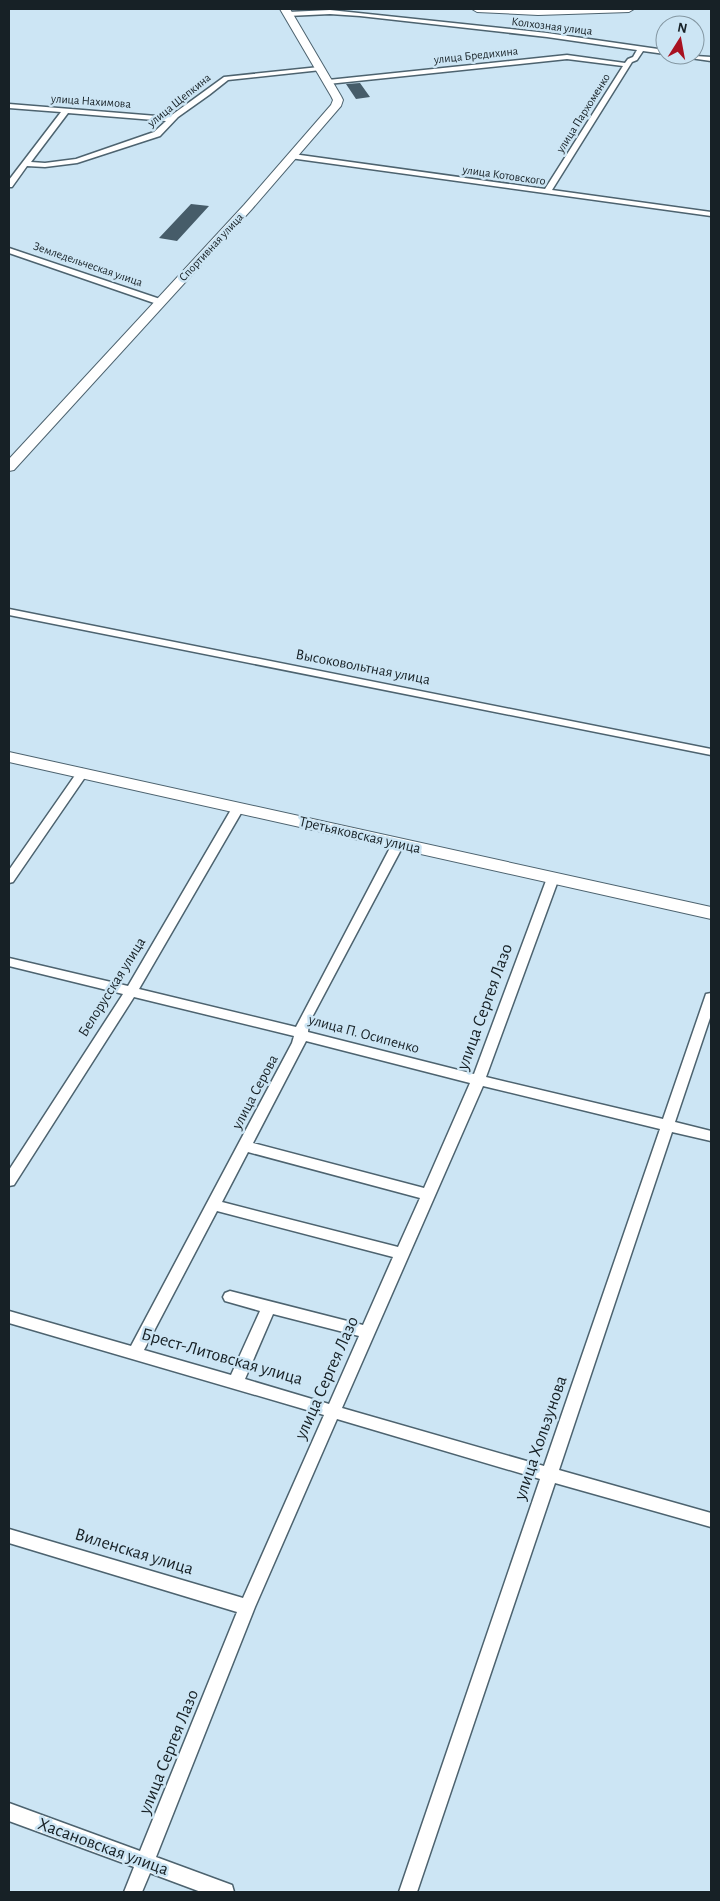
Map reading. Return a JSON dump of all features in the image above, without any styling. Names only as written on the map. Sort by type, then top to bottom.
[{"type":"street","points":[[477,9],[538,12],[629,9]]},
{"type":"street","name":"Колхозная улица","points":[[286,11],[360,14],[547,35],[655,51]]},
{"type":"street","name":"Спортивная улица","points":[[9,467],[248,207],[337,104],[336,96],[286,11]]},
{"type":"street","name":"улица Пархоменко","points":[[547,192],[630,60],[635,59],[641,49]]},
{"type":"street","name":"улица Бредихина","points":[[328,82],[567,57],[627,65]]},
{"type":"street","name":"улица Щепкина","points":[[25,164],[45,165],[77,161],[157,134],[182,110],[207,94],[226,78],[319,69]]},
{"type":"street","name":"улица Нахимова","points":[[9,106],[172,119]]},
{"type":"street","points":[[9,185],[66,111]]},
{"type":"street","name":"улица Котовского","points":[[293,156],[711,214]]},
{"type":"street","name":"Земледельческая улица","points":[[9,250],[160,302]]},
{"type":"street","name":"Высоковольтная улица","points":[[9,612],[711,752]]},
{"type":"street","name":"Третьяковская улица","points":[[9,757],[711,913]]},
{"type":"street","points":[[9,879],[82,773]]},
{"type":"street","name":"Белорусская улица","points":[[9,1181],[131,992],[238,808]]},
{"type":"street","name":"улица Серова","points":[[135,1353],[299,1043],[303,1023],[398,844]]},
{"type":"street","name":"улица Сергея Лазо","points":[[132,1892],[247,1607],[478,1081],[553,878]]},
{"type":"street","name":"улица П. Осипенко","points":[[9,962],[301,1034],[478,1081],[558,1098],[711,1136]]},
{"type":"street","name":"улица Хользунова","points":[[408,1892],[550,1475],[666,1125],[711,997]]},
{"type":"street","points":[[245,1146],[428,1194]]},
{"type":"street","points":[[214,1205],[402,1254]]},
{"type":"street","points":[[230,1297],[367,1332]]},
{"type":"street","points":[[236,1382],[269,1307]]},
{"type":"street","name":"Брест-Литовская улица","points":[[9,1317],[711,1520]]},
{"type":"street","name":"Виленская улица","points":[[9,1536],[247,1607]]},
{"type":"street","name":"Хасановская улица","points":[[9,1812],[225,1892]]},
{"type":"building","points":[[360,83],[370,97],[356,99],[346,84]]},
{"type":"building","points":[[191,204],[209,206],[177,241],[159,238]]}]
